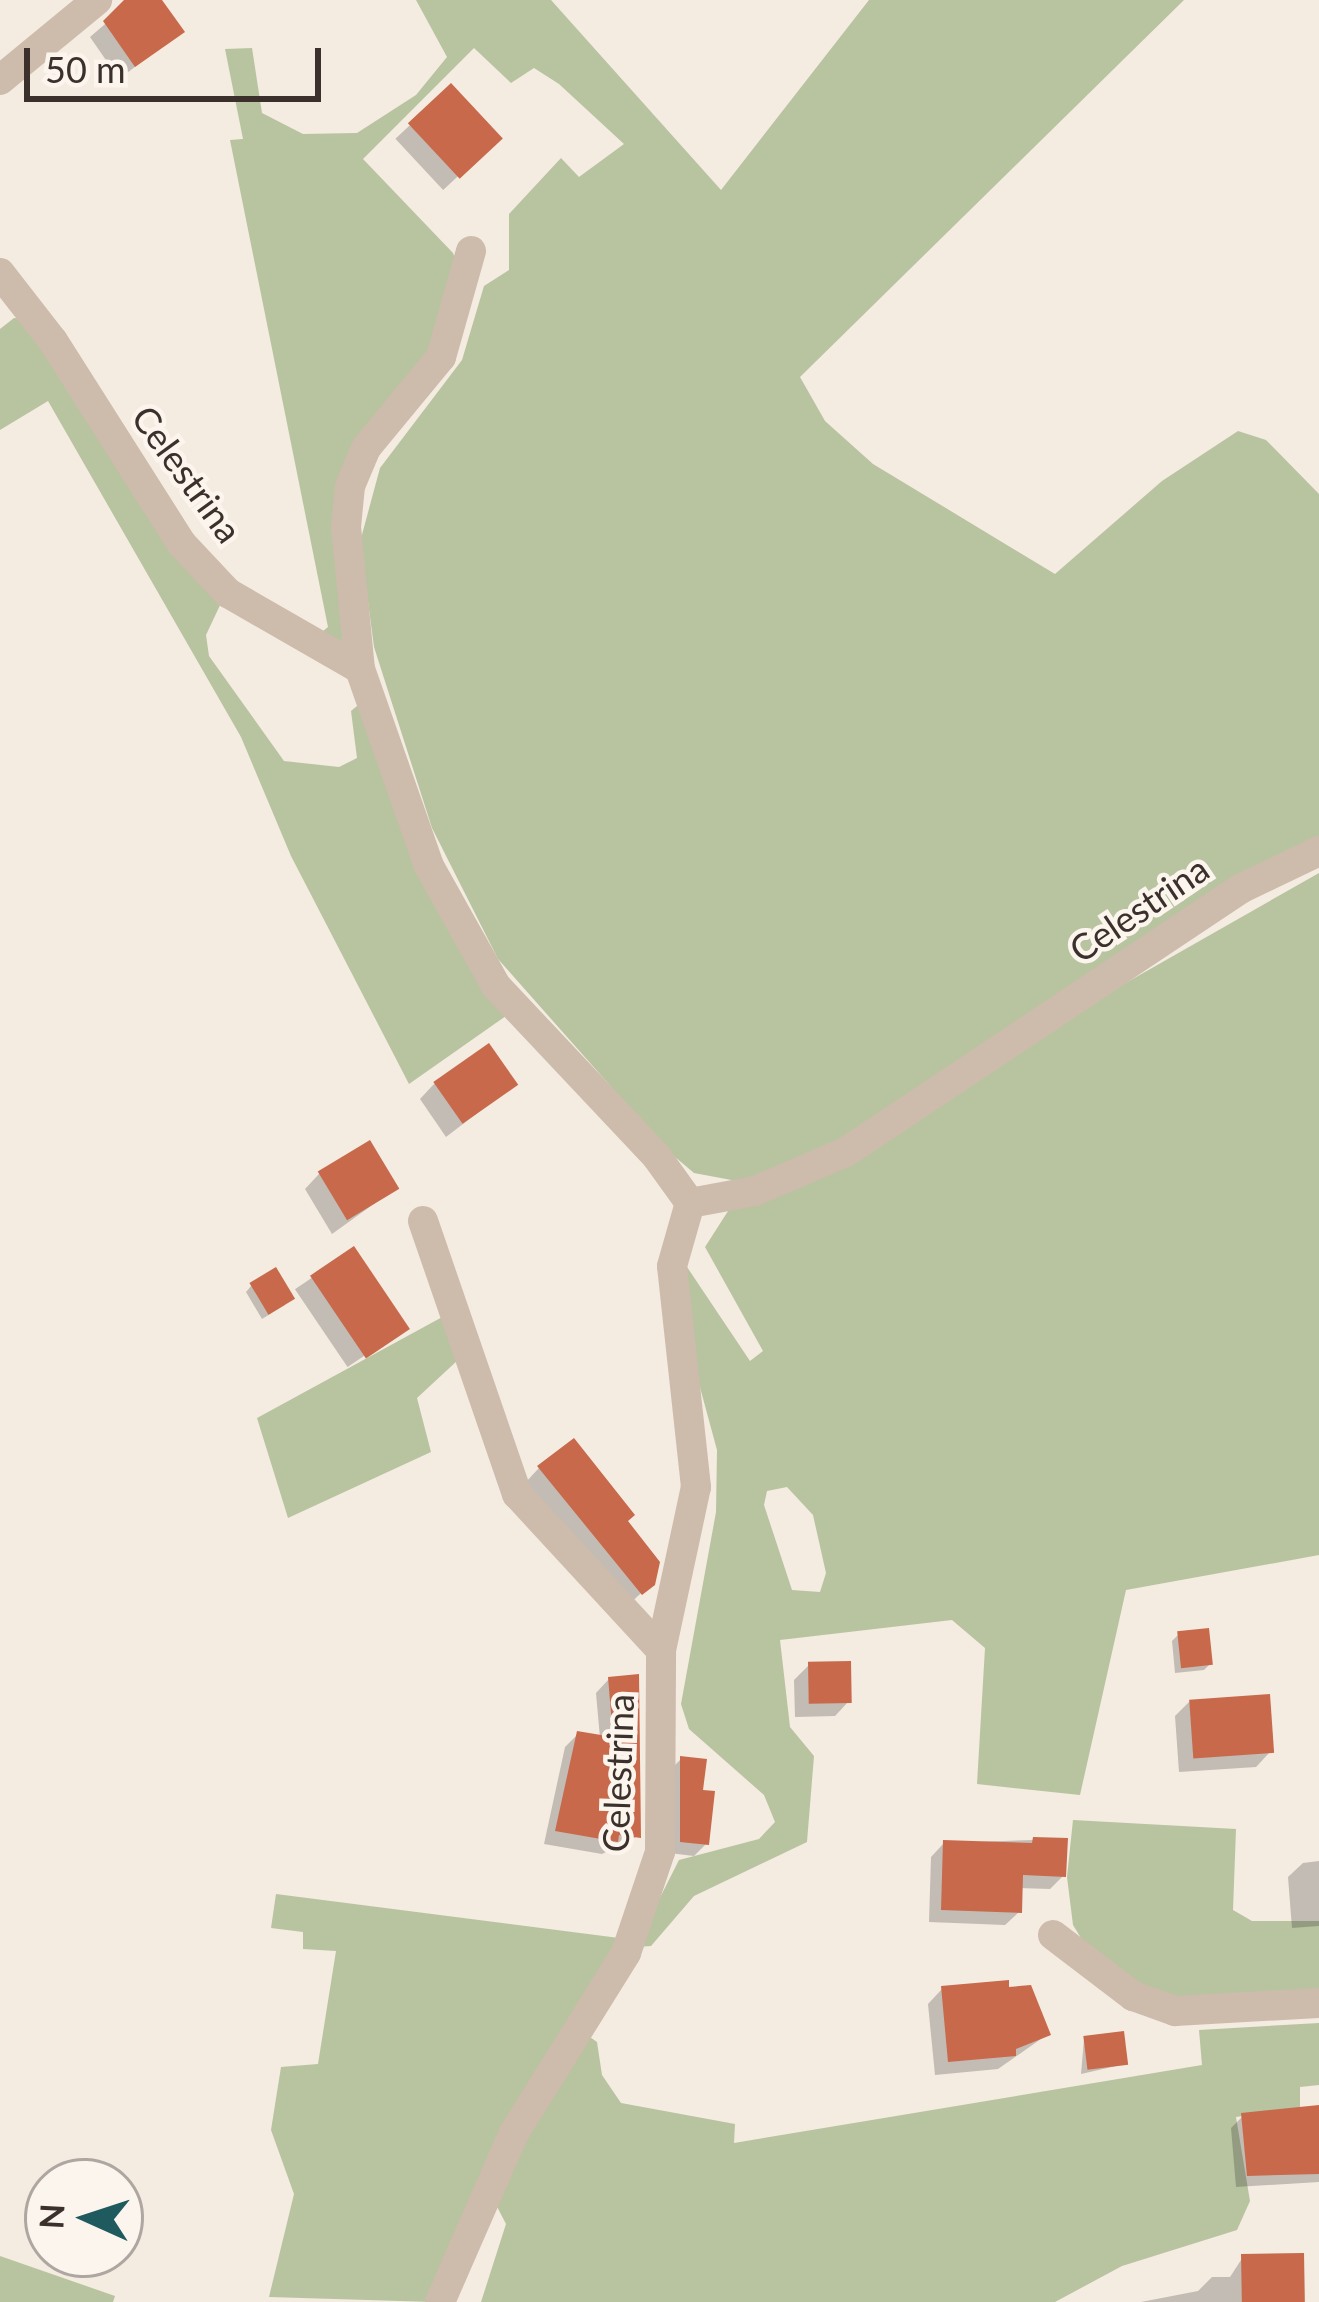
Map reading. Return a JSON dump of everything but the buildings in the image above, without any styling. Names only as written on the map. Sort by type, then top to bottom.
[{"type":"street","points":[[0,80],[97,0]]},
{"type":"street","points":[[471,251],[441,357],[366,448],[350,486],[346,527],[360,669],[429,866],[496,986],[657,1157],[690,1203]]},
{"type":"street","name":"Celestrina","points":[[0,273],[53,341],[181,543],[228,593],[360,669]]},
{"type":"street","name":"Celestrina","points":[[440,2302],[514,2133],[626,1953],[660,1852],[661,1650],[696,1487],[673,1266],[690,1203],[755,1191],[845,1152],[1240,889],[1319,851]]},
{"type":"street","points":[[423,1222],[517,1494],[661,1650]]},
{"type":"street","points":[[1053,1934],[1133,1996],[1175,2012],[1319,2003]]},
{"type":"green space","points":[[416,0],[551,0],[721,190],[869,0],[1184,0],[800,377],[825,421],[873,464],[1055,574],[1162,481],[1238,431],[1266,440],[1319,494],[1319,850],[805,1161],[742,1182],[694,1173],[668,1151],[498,959],[432,828],[374,647],[360,542],[380,468],[462,360],[484,286],[509,270],[509,214],[561,158],[579,177],[624,144],[559,84],[534,68],[511,83],[474,48],[363,159],[453,253],[460,273],[456,324],[355,474],[354,639],[335,647],[317,636],[328,627],[230,140],[243,139],[225,49],[252,48],[262,113],[303,134],[357,133],[416,95],[447,57]]},
{"type":"green space","points":[[14,318],[28,319],[222,601],[206,635],[209,656],[284,761],[339,767],[357,758],[351,711],[363,701],[513,1011],[409,1084],[291,856],[241,737],[48,401],[0,430],[0,329]]},
{"type":"green space","points":[[1319,873],[1319,1555],[1126,1590],[1080,1795],[977,1784],[985,1648],[952,1620],[780,1640],[790,1727],[814,1756],[807,1842],[694,1896],[651,1946],[635,1947],[679,1860],[759,1839],[775,1822],[764,1795],[689,1729],[681,1704],[716,1512],[717,1450],[682,1321],[687,1267],[750,1361],[763,1351],[705,1247],[730,1208]],"holes":[[[787,1487],[813,1515],[826,1573],[820,1592],[792,1590],[764,1505],[767,1491]]]},
{"type":"green space","points":[[446,1315],[458,1360],[417,1398],[431,1452],[288,1518],[257,1418]]},
{"type":"green space","points":[[1073,1820],[1236,1829],[1233,1910],[1252,1921],[1319,1921],[1319,2002],[1149,1995],[1095,1961],[1073,1925],[1067,1877]]},
{"type":"green space","points":[[276,1894],[619,1938],[433,2302],[269,2297],[294,2194],[271,2130],[281,2067],[318,2064],[336,1951],[303,1949],[303,1932],[271,1928]]},
{"type":"green space","points":[[1319,2023],[1319,2085],[1300,2087],[1300,2108],[1236,2117],[1250,2201],[1237,2230],[1122,2266],[1055,2302],[481,2302],[506,2224],[492,2197],[580,2030],[597,2042],[602,2075],[621,2103],[735,2124],[734,2143],[1202,2065],[1199,2030]]},
{"type":"green space","points":[[0,2256],[24,2264],[24,2278],[63,2278],[115,2296],[113,2302],[0,2302]]}]
